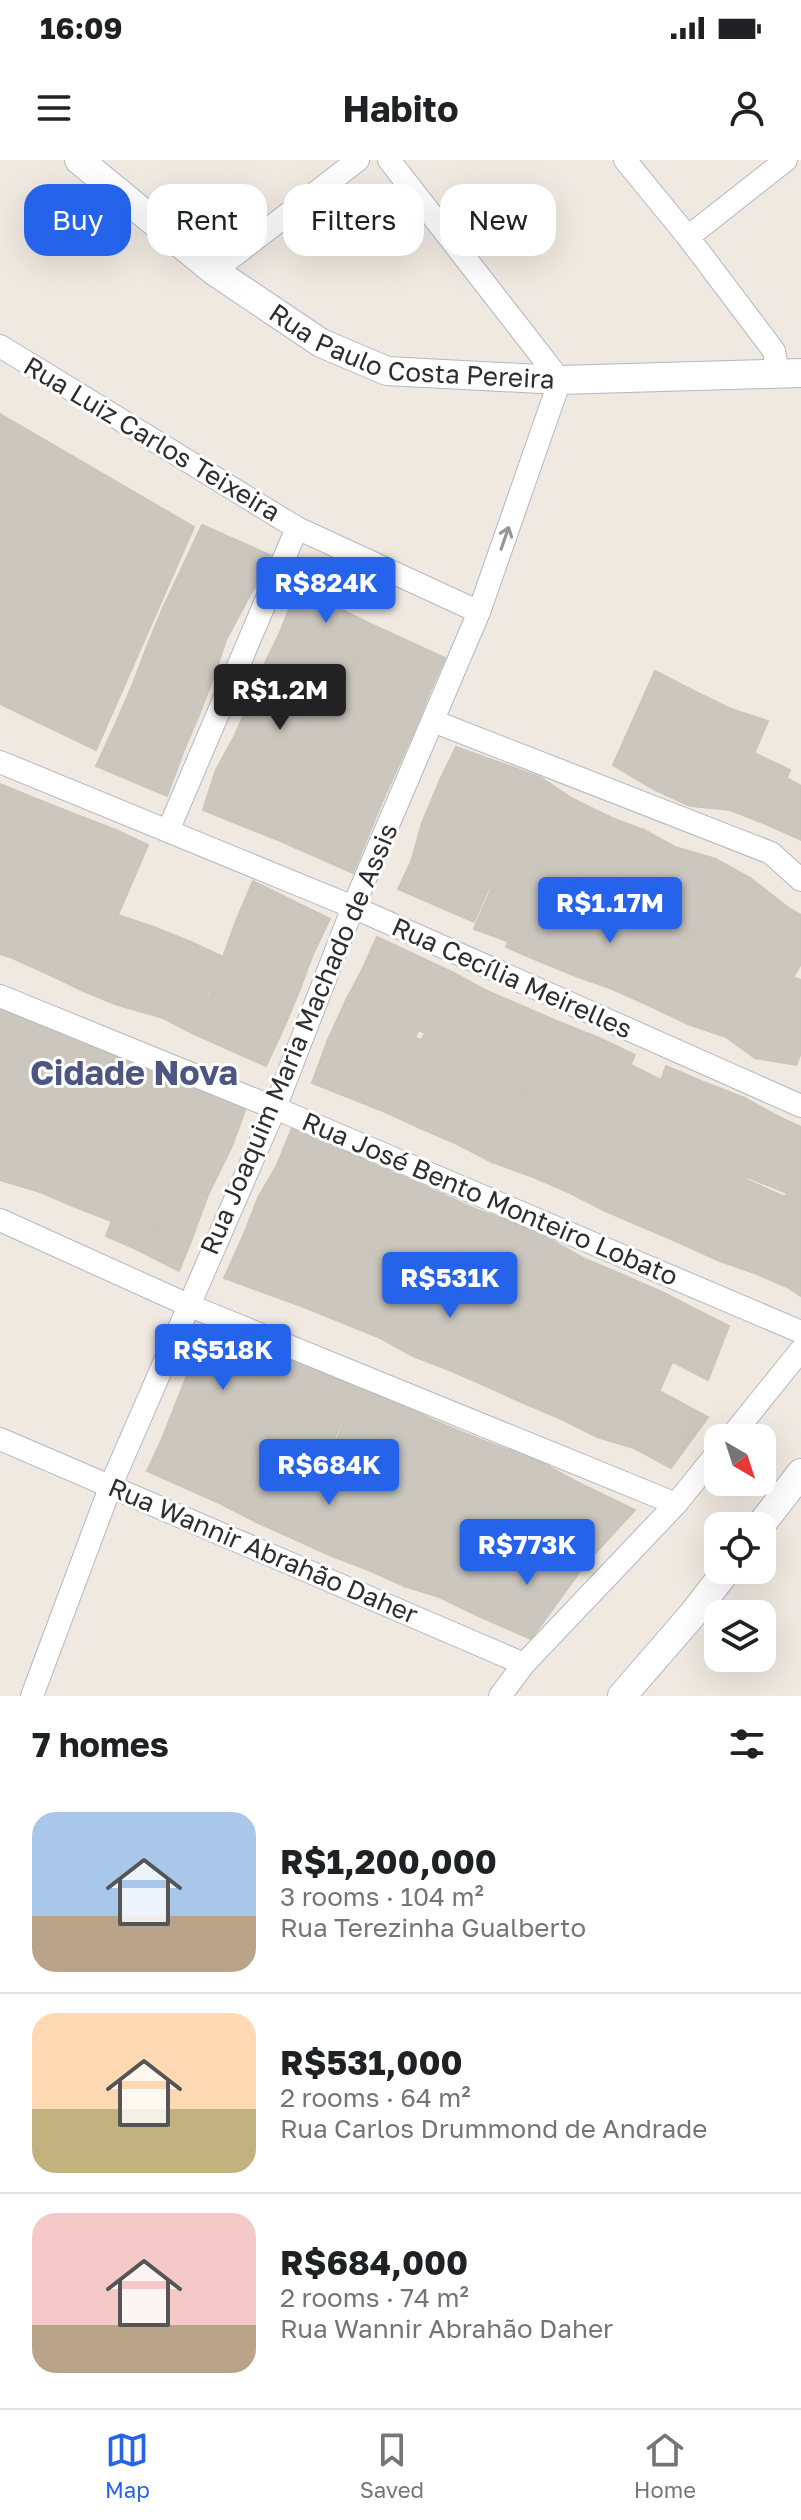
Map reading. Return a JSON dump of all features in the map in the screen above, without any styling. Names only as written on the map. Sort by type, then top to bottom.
[{"type":"street","name":"Rua Paulo Costa Pereira","points":[[79,160],[214,271],[321,343],[387,371],[560,380],[789,374]]},
{"type":"street","points":[[214,271],[358,160]]},
{"type":"street","points":[[389,160],[560,380]]},
{"type":"street","points":[[625,160],[688,237],[789,374]]},
{"type":"street","points":[[688,237],[786,160]]},
{"type":"street","name":"Rua Luiz Carlos Teixeira","points":[[0,346],[297,528],[479,612]]},
{"type":"street","name":"Rua Joaquim Maria Machado de Assis","points":[[32,1696],[111,1485],[275,1108],[353,907],[479,612],[560,380]]},
{"type":"street","points":[[168,831],[297,528]]},
{"type":"street","points":[[433,721],[771,853],[801,880]]},
{"type":"street","name":"Rua Cecília Meirelles","points":[[0,762],[353,907],[801,1106]]},
{"type":"street","name":"Rua José Bento Monteiro Lobato","points":[[0,996],[275,1108],[801,1332]]},
{"type":"street","points":[[0,1220],[188,1305],[676,1504]]},
{"type":"street","points":[[741,1424],[801,1350]]},
{"type":"street","name":"Rua Wannir Abrahão Daher","points":[[0,1439],[524,1664]]},
{"type":"street","points":[[500,1696],[524,1664],[676,1504],[704,1469]]},
{"type":"street","points":[[771,1512],[801,1473]]},
{"type":"street","points":[[622,1696],[716,1584]]},
{"type":"building","points":[[0,414],[194,527],[96,750],[0,704]]},
{"type":"building","points":[[202,525],[272,556],[249,597],[179,574]]},
{"type":"building","points":[[179,574],[249,597],[226,640],[162,610]]},
{"type":"building","points":[[297,588],[373,625],[355,660],[281,630]]},
{"type":"building","points":[[162,610],[226,640],[215,673],[146,649]]},
{"type":"building","points":[[373,625],[445,658],[429,694],[355,660]]},
{"type":"building","points":[[281,630],[355,660],[341,690],[266,661]]},
{"type":"building","points":[[146,649],[215,673],[199,715],[132,686]]},
{"type":"building","points":[[355,660],[429,694],[415,729],[341,690]]},
{"type":"building","points":[[266,661],[341,690],[325,731],[252,696]]},
{"type":"building","points":[[655,671],[696,692],[655,790],[613,765]]},
{"type":"building","points":[[132,686],[199,715],[184,750],[115,725]]},
{"type":"building","points":[[341,690],[415,729],[400,762],[325,731]]},
{"type":"building","points":[[696,692],[731,709],[690,806],[655,790]]},
{"type":"building","points":[[252,696],[325,731],[311,767],[235,735]]},
{"type":"building","points":[[731,709],[768,721],[730,810],[690,806]]},
{"type":"building","points":[[115,725],[184,750],[167,796],[96,766]]},
{"type":"building","points":[[325,731],[400,762],[382,802],[311,767]]},
{"type":"building","points":[[235,735],[311,767],[288,804],[216,770]]},
{"type":"building","points":[[456,747],[540,777],[523,817],[439,782]]},
{"type":"building","points":[[754,753],[790,770],[768,825],[730,810]]},
{"type":"building","points":[[311,767],[382,802],[368,836],[288,804]]},
{"type":"building","points":[[216,770],[288,804],[280,841],[203,810]]},
{"type":"building","points":[[540,777],[573,799],[537,868],[505,857]]},
{"type":"building","points":[[787,778],[801,786],[801,840],[768,825]]},
{"type":"building","points":[[439,782],[523,817],[505,857],[422,823]]},
{"type":"building","points":[[0,784],[39,800],[12,864],[0,859]]},
{"type":"building","points":[[573,799],[612,818],[574,884],[537,868]]},
{"type":"building","points":[[39,800],[77,815],[46,881],[12,864]]},
{"type":"building","points":[[288,804],[368,836],[353,873],[280,841]]},
{"type":"building","points":[[77,815],[116,830],[83,899],[46,881]]},
{"type":"building","points":[[612,818],[644,830],[609,900],[574,884]]},
{"type":"building","points":[[422,823],[505,857],[486,894],[411,862]]},
{"type":"building","points":[[116,830],[148,845],[118,915],[83,899]]},
{"type":"building","points":[[644,830],[675,847],[640,912],[609,900]]},
{"type":"building","points":[[675,847],[716,859],[684,931],[640,912]]},
{"type":"building","points":[[505,857],[537,868],[507,941],[474,929]]},
{"type":"building","points":[[0,859],[12,864],[0,889]]},
{"type":"building","points":[[716,859],[750,878],[721,945],[684,931]]},
{"type":"building","points":[[411,862],[486,894],[474,922],[398,889]]},
{"type":"building","points":[[12,864],[46,881],[10,957],[0,954],[0,889]]},
{"type":"building","points":[[537,868],[574,884],[541,962],[506,947]]},
{"type":"building","points":[[750,878],[790,909],[765,964],[721,945]]},
{"type":"building","points":[[46,881],[83,899],[52,976],[10,957]]},
{"type":"building","points":[[253,881],[330,919],[313,954],[236,921]]},
{"type":"building","points":[[574,884],[609,900],[578,977],[541,962]]},
{"type":"building","points":[[83,899],[118,915],[83,991],[52,976]]},
{"type":"building","points":[[609,900],[640,912],[612,989],[578,977]]},
{"type":"building","points":[[790,909],[801,915],[801,964],[793,977],[765,964]]},
{"type":"building","points":[[640,912],[684,931],[650,1006],[612,989]]},
{"type":"building","points":[[118,915],[151,926],[115,1004],[83,991]]},
{"type":"building","points":[[236,921],[313,954],[300,989],[223,957]]},
{"type":"building","points":[[151,926],[191,942],[163,1018],[115,1004]]},
{"type":"building","points":[[684,931],[721,945],[690,1025],[650,1006]]},
{"type":"building","points":[[377,937],[454,973],[438,1006],[361,972]]},
{"type":"building","points":[[191,942],[223,957],[192,1033],[163,1018]]},
{"type":"building","points":[[721,945],[759,962],[726,1037],[690,1025]]},
{"type":"building","points":[[223,957],[300,989],[285,1025],[211,993]]},
{"type":"building","points":[[759,962],[793,977],[755,1058],[726,1037]]},
{"type":"building","points":[[361,972],[438,1006],[425,1033],[346,1000]]},
{"type":"building","points":[[454,973],[485,990],[458,1057],[421,1041]]},
{"type":"building","points":[[793,977],[801,980],[801,1053],[796,1065],[755,1058]]},
{"type":"building","points":[[485,990],[522,1006],[492,1071],[458,1057]]},
{"type":"building","points":[[211,993],[285,1025],[266,1066],[192,1033]]},
{"type":"building","points":[[346,1000],[418,1031],[400,1075],[327,1042]]},
{"type":"building","points":[[0,1004],[30,1020],[0,1079]]},
{"type":"building","points":[[522,1006],[559,1022],[526,1092],[492,1071]]},
{"type":"building","points":[[30,1020],[69,1036],[34,1102],[0,1086],[0,1079]]},
{"type":"building","points":[[559,1022],[597,1037],[564,1109],[526,1092]]},
{"type":"building","points":[[69,1036],[100,1050],[73,1116],[34,1102]]},
{"type":"building","points":[[597,1037],[635,1055],[596,1138],[559,1120]]},
{"type":"building","points":[[416,1038],[455,1056],[422,1129],[385,1112]]},
{"type":"building","points":[[327,1042],[400,1075],[385,1112],[312,1083]]},
{"type":"building","points":[[100,1050],[142,1065],[111,1129],[73,1116]]},
{"type":"building","points":[[455,1056],[492,1071],[457,1144],[422,1129]]},
{"type":"building","points":[[142,1065],[174,1073],[144,1143],[111,1129]]},
{"type":"building","points":[[631,1065],[661,1080],[641,1139],[604,1121]]},
{"type":"building","points":[[666,1066],[706,1083],[673,1157],[641,1139]]},
{"type":"building","points":[[492,1071],[523,1091],[492,1162],[457,1144]]},
{"type":"building","points":[[174,1073],[247,1105],[232,1146],[157,1116]]},
{"type":"building","points":[[706,1083],[745,1098],[713,1172],[674,1154]]},
{"type":"building","points":[[0,1086],[34,1102],[0,1176]]},
{"type":"building","points":[[523,1091],[564,1109],[533,1177],[492,1162]]},
{"type":"building","points":[[745,1098],[777,1116],[746,1180],[713,1172]]},
{"type":"building","points":[[34,1102],[73,1116],[40,1192],[0,1180]]},
{"type":"building","points":[[73,1116],[111,1129],[75,1207],[40,1192]]},
{"type":"building","points":[[157,1116],[232,1146],[208,1195],[134,1162]]},
{"type":"building","points":[[777,1116],[801,1127],[801,1162],[787,1193],[747,1177]]},
{"type":"building","points":[[559,1120],[596,1138],[570,1193],[533,1177]]},
{"type":"building","points":[[604,1121],[641,1139],[605,1211],[570,1193]]},
{"type":"building","points":[[294,1123],[370,1163],[356,1196],[277,1165]]},
{"type":"building","points":[[111,1129],[144,1143],[111,1221],[75,1207]]},
{"type":"building","points":[[641,1139],[673,1157],[640,1226],[605,1211]]},
{"type":"building","points":[[674,1154],[713,1172],[680,1243],[640,1226]]},
{"type":"building","points":[[801,1162],[801,1207],[783,1201]]},
{"type":"building","points":[[370,1163],[404,1177],[372,1248],[340,1233]]},
{"type":"building","points":[[134,1164],[177,1182],[140,1251],[106,1236]]},
{"type":"building","points":[[277,1165],[356,1196],[340,1233],[258,1198]]},
{"type":"building","points":[[713,1172],[749,1181],[717,1260],[680,1243]]},
{"type":"building","points":[[404,1177],[440,1193],[408,1263],[372,1248]]},
{"type":"building","points":[[749,1181],[785,1197],[754,1273],[717,1260]]},
{"type":"building","points":[[177,1182],[208,1195],[191,1241],[154,1229]]},
{"type":"building","points":[[440,1193],[475,1209],[446,1279],[408,1263]]},
{"type":"building","points":[[258,1198],[335,1230],[319,1268],[244,1234]]},
{"type":"building","points":[[783,1201],[801,1207],[801,1257],[789,1288],[754,1273]]},
{"type":"building","points":[[475,1209],[512,1222],[486,1285],[450,1270]]},
{"type":"building","points":[[512,1222],[553,1241],[521,1308],[484,1292]]},
{"type":"building","points":[[154,1229],[191,1241],[179,1271],[140,1251]]},
{"type":"building","points":[[335,1230],[372,1248],[343,1323],[301,1306]]},
{"type":"building","points":[[244,1234],[319,1268],[301,1306],[224,1278]]},
{"type":"building","points":[[553,1241],[585,1259],[554,1326],[521,1308]]},
{"type":"building","points":[[372,1248],[408,1263],[380,1338],[343,1323]]},
{"type":"building","points":[[801,1257],[801,1296],[789,1288]]},
{"type":"building","points":[[585,1259],[621,1274],[595,1340],[554,1326]]},
{"type":"building","points":[[408,1263],[446,1279],[415,1357],[380,1338]]},
{"type":"building","points":[[450,1270],[486,1285],[449,1370],[415,1357]]},
{"type":"building","points":[[621,1274],[662,1292],[633,1354],[595,1337]]},
{"type":"building","points":[[484,1292],[521,1308],[488,1387],[449,1370]]},
{"type":"building","points":[[662,1292],[695,1309],[670,1367],[630,1360]]},
{"type":"building","points":[[521,1308],[554,1326],[521,1402],[488,1387]]},
{"type":"building","points":[[695,1309],[729,1326],[708,1380],[673,1362]]},
{"type":"building","points":[[210,1323],[287,1357],[269,1390],[194,1358]]},
{"type":"building","points":[[554,1326],[588,1337],[561,1419],[521,1402]]},
{"type":"building","points":[[588,1337],[633,1354],[597,1437],[561,1419]]},
{"type":"building","points":[[287,1357],[319,1371],[289,1445],[252,1428]]},
{"type":"building","points":[[194,1358],[269,1390],[254,1423],[178,1398]]},
{"type":"building","points":[[630,1360],[670,1367],[634,1448],[597,1437]]},
{"type":"building","points":[[319,1371],[357,1388],[324,1461],[289,1445]]},
{"type":"building","points":[[357,1388],[397,1402],[364,1471],[328,1462]]},
{"type":"building","points":[[659,1391],[708,1417],[671,1468],[634,1448]]},
{"type":"building","points":[[178,1398],[254,1423],[236,1463],[162,1439]]},
{"type":"building","points":[[397,1402],[433,1420],[403,1488],[364,1471]]},
{"type":"building","points":[[433,1420],[469,1435],[437,1506],[403,1488]]},
{"type":"building","points":[[252,1428],[289,1445],[258,1523],[219,1503]]},
{"type":"building","points":[[469,1435],[503,1448],[472,1519],[437,1506]]},
{"type":"building","points":[[162,1439],[236,1463],[219,1503],[147,1471]]},
{"type":"building","points":[[289,1445],[324,1461],[294,1539],[258,1523]]},
{"type":"building","points":[[503,1448],[542,1463],[508,1538],[472,1519]]},
{"type":"building","points":[[324,1461],[364,1471],[331,1556],[294,1539]]},
{"type":"building","points":[[542,1463],[577,1482],[544,1550],[508,1538]]},
{"type":"building","points":[[364,1471],[403,1488],[366,1569],[331,1556]]},
{"type":"building","points":[[577,1482],[635,1510],[586,1563],[544,1550]]},
{"type":"building","points":[[403,1488],[437,1506],[404,1586],[366,1569]]},
{"type":"building","points":[[437,1506],[472,1519],[439,1597],[404,1586]]},
{"type":"building","points":[[472,1519],[508,1538],[476,1615],[439,1597]]},
{"type":"building","points":[[508,1538],[586,1563],[531,1639],[476,1615]]},
{"type":"district","name":"Cidade Nova","points":[[134,1073]]}]
